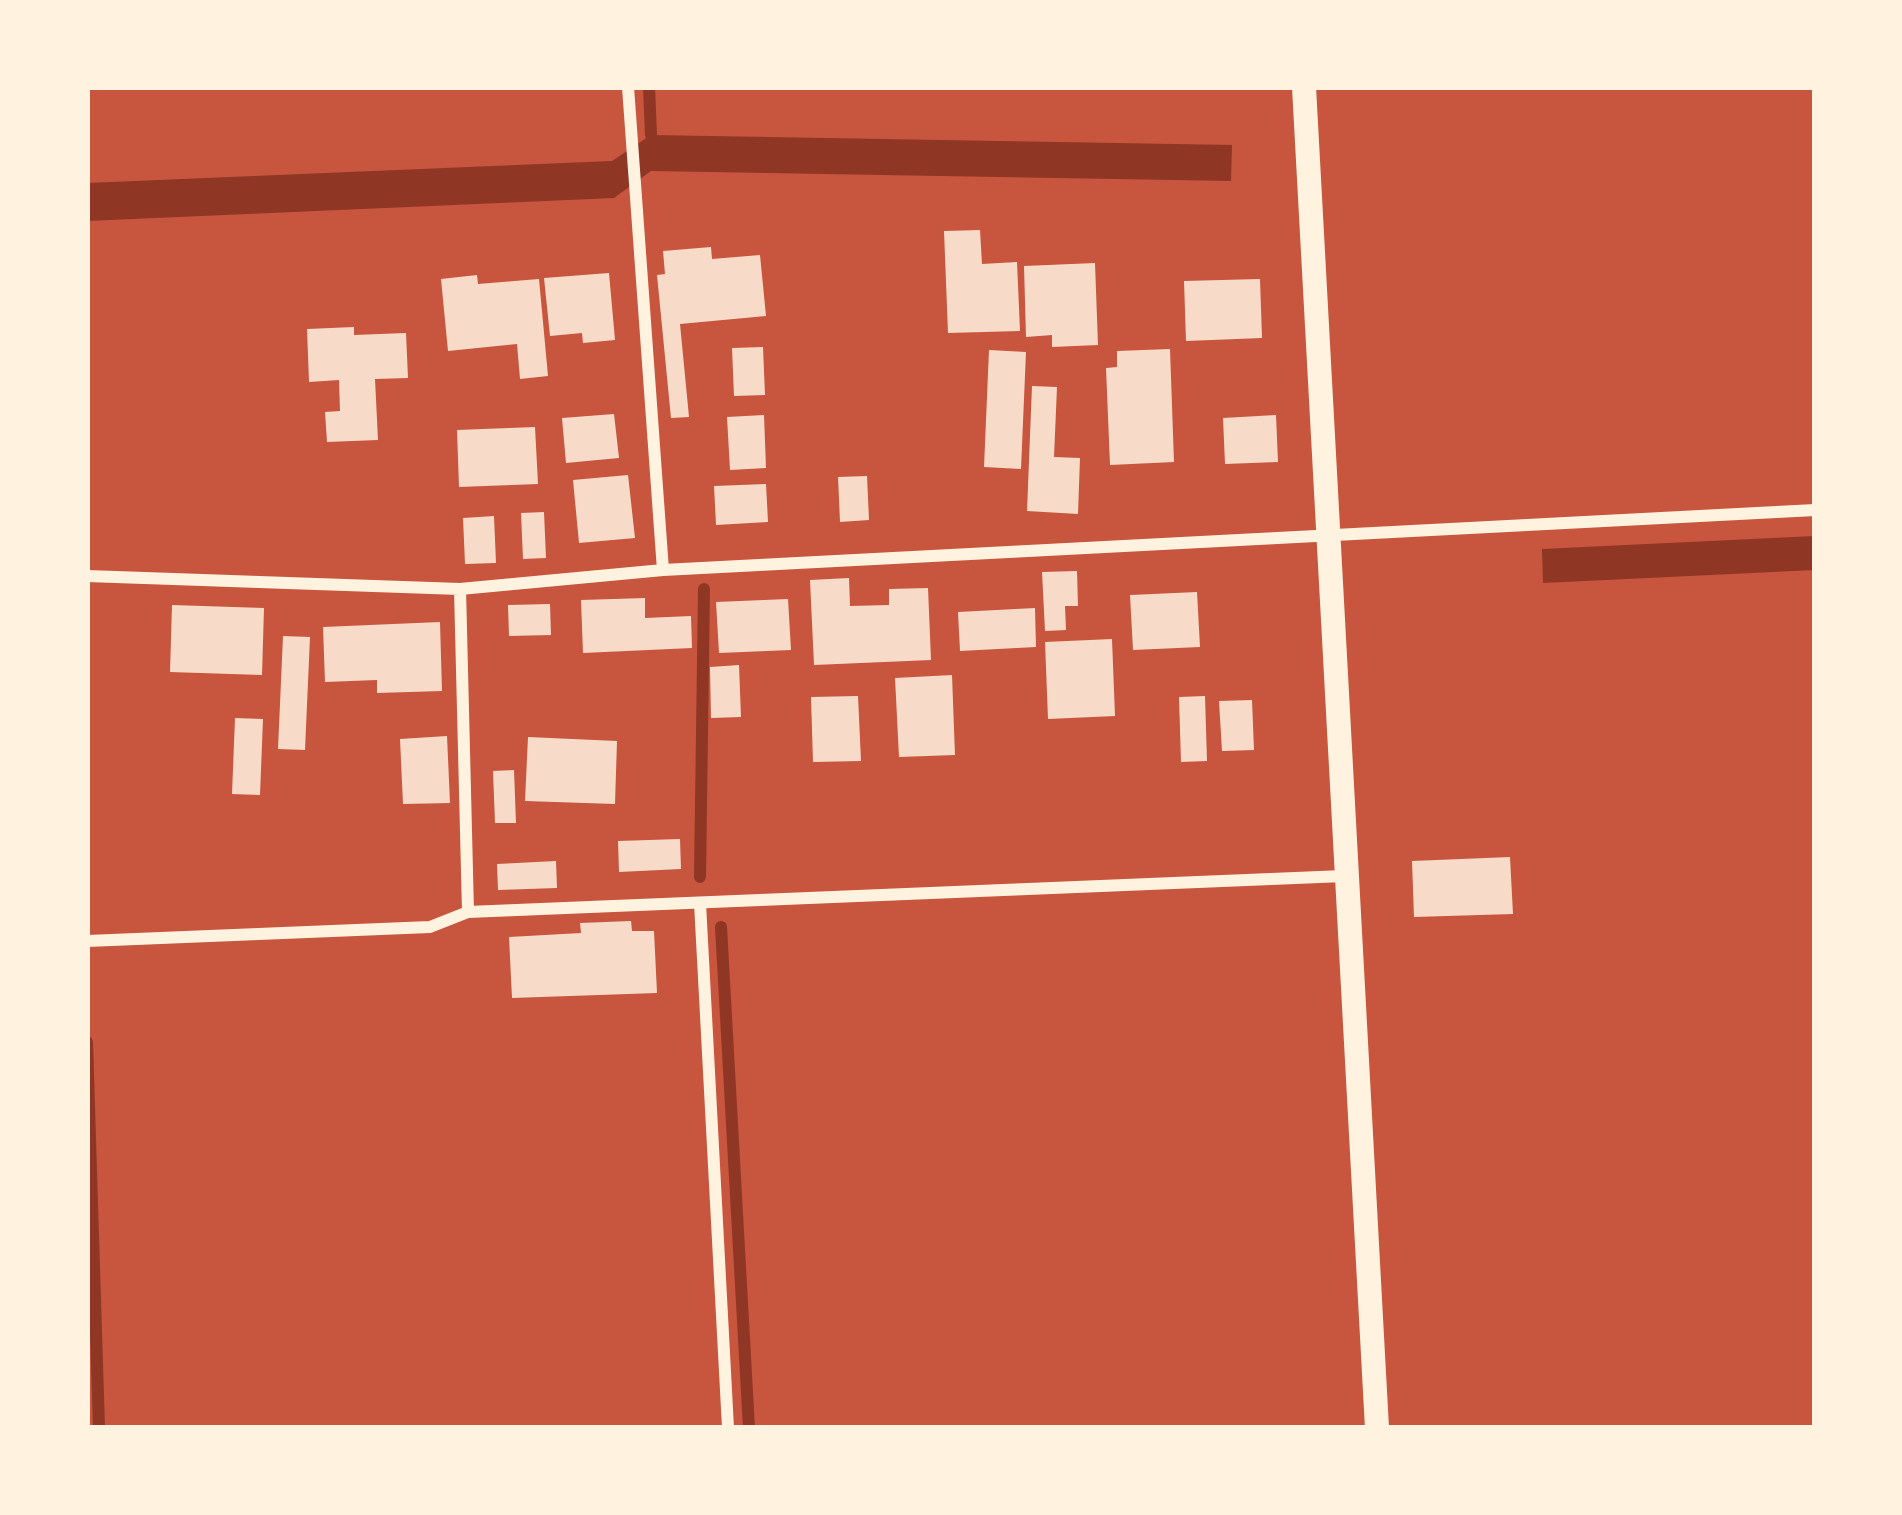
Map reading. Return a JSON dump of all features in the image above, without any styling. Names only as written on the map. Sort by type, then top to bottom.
[{"type":"main road","points":[[1304,87],[1377,1428]]},
{"type":"street","points":[[628,87],[663,570]]},
{"type":"street","points":[[87,576],[460,589],[663,570],[1815,510]]},
{"type":"street","points":[[460,589],[468,912]]},
{"type":"street","points":[[87,941],[430,927],[468,912],[1344,876]]},
{"type":"street","points":[[700,903],[728,1428]]},
{"type":"shaded area","points":[[651,135],[1232,145],[1231,181],[651,171],[614,198],[87,221],[87,183],[612,161]]},
{"type":"shaded area","points":[[1815,536],[1815,570],[1543,583],[1542,549]]},
{"type":"building","points":[[980,230],[982,264],[1017,262],[1020,331],[948,333],[944,231]]},
{"type":"building","points":[[711,247],[712,259],[760,255],[766,316],[680,324],[689,417],[671,418],[657,275],[665,274],[663,251]]},
{"type":"building","points":[[1095,263],[1098,345],[1052,347],[1052,335],[1026,337],[1024,266]]},
{"type":"building","points":[[609,273],[615,340],[583,343],[582,333],[550,336],[544,278]]},
{"type":"building","points":[[477,275],[478,284],[539,279],[548,376],[520,379],[517,344],[448,351],[441,279]]},
{"type":"building","points":[[1260,279],[1262,338],[1186,341],[1184,281]]},
{"type":"building","points":[[354,327],[354,335],[406,333],[408,378],[375,379],[378,440],[327,442],[325,412],[340,411],[339,380],[309,382],[307,329]]},
{"type":"building","points":[[763,347],[765,395],[734,396],[732,348]]},
{"type":"building","points":[[1170,349],[1174,462],[1110,465],[1106,368],[1117,367],[1117,351]]},
{"type":"building","points":[[989,350],[1026,352],[1021,469],[984,467]]},
{"type":"building","points":[[1032,386],[1057,387],[1054,457],[1080,458],[1078,514],[1027,511]]},
{"type":"building","points":[[614,414],[619,458],[566,463],[562,418]]},
{"type":"building","points":[[764,415],[766,468],[730,470],[727,417]]},
{"type":"building","points":[[1276,415],[1278,462],[1225,464],[1223,418]]},
{"type":"building","points":[[535,427],[538,484],[459,487],[457,430]]},
{"type":"building","points":[[628,475],[635,538],[579,543],[573,480]]},
{"type":"building","points":[[867,476],[869,520],[840,522],[838,477]]},
{"type":"building","points":[[766,484],[768,522],[716,525],[714,486]]},
{"type":"building","points":[[544,512],[546,558],[523,559],[521,513]]},
{"type":"building","points":[[494,516],[496,563],[465,564],[463,518]]},
{"type":"building","points":[[1077,571],[1078,606],[1065,606],[1066,630],[1045,631],[1042,572]]},
{"type":"building","points":[[849,578],[850,606],[889,605],[889,589],[928,588],[931,660],[814,665],[810,580]]},
{"type":"building","points":[[1197,592],[1200,647],[1133,650],[1130,595]]},
{"type":"building","points":[[645,598],[645,618],[691,616],[692,648],[583,653],[581,600]]},
{"type":"building","points":[[788,599],[791,650],[719,653],[716,602]]},
{"type":"building","points":[[550,604],[551,635],[509,636],[508,605]]},
{"type":"building","points":[[172,605],[264,608],[262,675],[170,672]]},
{"type":"building","points":[[1035,608],[1036,647],[960,651],[958,612]]},
{"type":"building","points":[[440,622],[442,691],[377,693],[377,680],[325,682],[323,627]]},
{"type":"building","points":[[283,636],[310,637],[305,750],[278,749]]},
{"type":"building","points":[[1112,639],[1115,716],[1048,719],[1045,642]]},
{"type":"building","points":[[739,665],[741,717],[711,718],[710,667]]},
{"type":"building","points":[[952,675],[955,755],[899,757],[895,678]]},
{"type":"building","points":[[858,696],[861,761],[813,762],[811,697]]},
{"type":"building","points":[[1205,696],[1207,761],[1181,762],[1179,697]]},
{"type":"building","points":[[1252,700],[1254,750],[1222,751],[1219,701]]},
{"type":"building","points":[[235,718],[263,719],[260,795],[232,794]]},
{"type":"building","points":[[447,736],[450,803],[403,804],[400,739]]},
{"type":"building","points":[[528,737],[617,741],[615,804],[525,801]]},
{"type":"building","points":[[514,770],[516,823],[495,823],[493,771]]},
{"type":"building","points":[[680,839],[681,869],[619,872],[618,841]]},
{"type":"building","points":[[1510,857],[1513,914],[1414,917],[1412,861]]},
{"type":"building","points":[[556,861],[557,888],[498,890],[497,864]]},
{"type":"building","points":[[631,921],[632,931],[654,931],[657,993],[512,998],[509,937],[581,933],[580,923]]},
{"type":"waterway","points":[[649,87],[651,135]]},
{"type":"waterway","points":[[700,877],[704,589]]},
{"type":"waterway","points":[[721,927],[749,1428]]},
{"type":"waterway","points":[[87,1042],[99,1428]]}]
